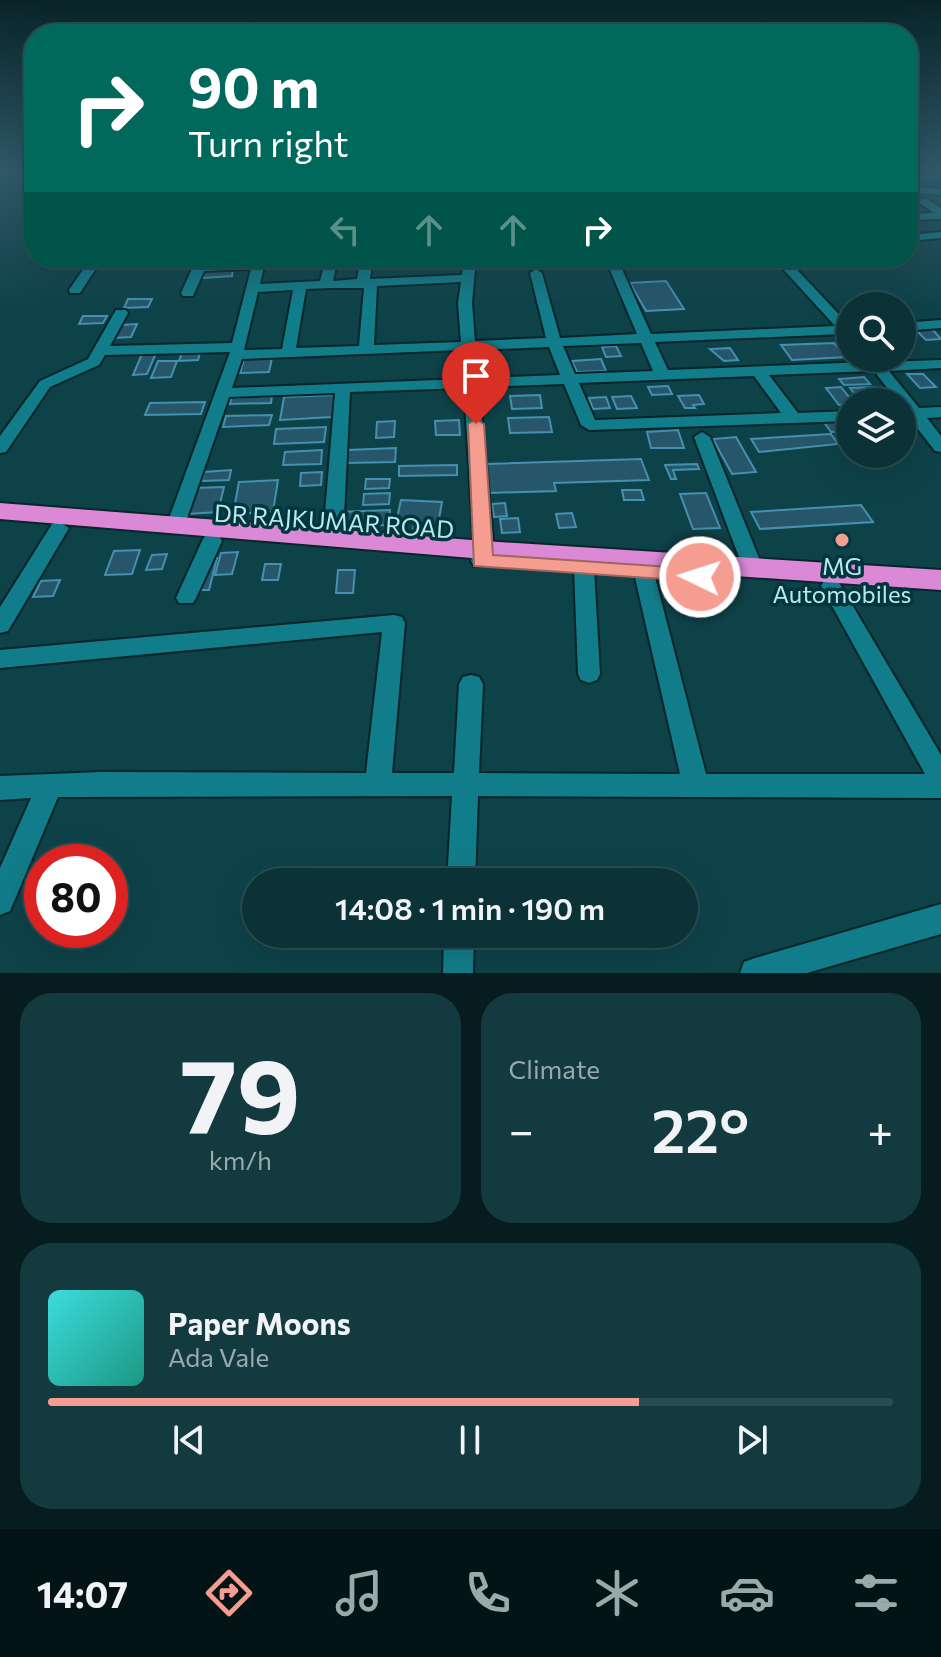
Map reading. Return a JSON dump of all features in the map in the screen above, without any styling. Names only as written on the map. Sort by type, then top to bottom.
[{"type":"highway","points":[[0,511],[64,522]]},
{"type":"highway","name":"DR RAJKUMAR ROAD","points":[[64,522],[176,524],[333,537],[584,569],[941,592]]},
{"type":"highway","name":"DR RAJKUMAR ROAD","points":[[64,522],[212,541],[941,580]]},
{"type":"highway","points":[[0,524],[64,522]]},
{"type":"street","points":[[918,237],[941,235]]},
{"type":"street","points":[[75,290],[90,268]]},
{"type":"street","points":[[188,293],[198,268]]},
{"type":"street","points":[[176,524],[237,351],[259,268]]},
{"type":"street","points":[[325,286],[330,268]]},
{"type":"street","points":[[366,350],[367,268]]},
{"type":"street","points":[[469,268],[465,303],[483,555]]},
{"type":"street","points":[[615,268],[662,375]]},
{"type":"street","points":[[788,268],[836,318]]},
{"type":"street","points":[[536,273],[554,342],[589,425],[836,416]]},
{"type":"street","points":[[255,288],[468,278]]},
{"type":"street","points":[[288,353],[300,287]]},
{"type":"street","points":[[0,448],[45,384],[94,362],[121,313]]},
{"type":"street","points":[[916,326],[941,324]]},
{"type":"street","points":[[100,351],[288,353],[836,332]]},
{"type":"street","points":[[916,363],[941,364]]},
{"type":"street","points":[[222,393],[568,380],[836,365]]},
{"type":"street","points":[[758,371],[793,418]]},
{"type":"street","points":[[333,537],[343,388]]},
{"type":"street","points":[[916,414],[941,412]]},
{"type":"street","points":[[916,422],[941,447]]},
{"type":"street","points":[[702,437],[753,568]]},
{"type":"street","points":[[0,625],[64,522]]},
{"type":"street","points":[[186,598],[212,541]]},
{"type":"street","points":[[584,569],[589,674]]},
{"type":"street","points":[[644,573],[696,786]]},
{"type":"street","points":[[831,586],[941,778]]},
{"type":"street","points":[[0,659],[394,623],[378,785]]},
{"type":"street","points":[[461,868],[471,684]]},
{"type":"street","points":[[0,788],[50,785],[941,786]]},
{"type":"street","points":[[0,901],[50,785]]},
{"type":"street","points":[[755,973],[941,919]]},
{"type":"street","points":[[458,973],[459,948]]},
{"type":"building","points":[[233,268],[232,276],[203,278],[204,269]]},
{"type":"building","points":[[666,281],[684,309],[646,311],[630,283]]},
{"type":"building","points":[[128,299],[152,299],[148,307],[124,308]]},
{"type":"building","points":[[83,316],[107,316],[103,323],[79,324]]},
{"type":"building","points":[[137,324],[131,337],[114,338],[120,325]]},
{"type":"building","points":[[931,328],[941,339],[926,340],[916,329]]},
{"type":"building","points":[[834,343],[836,358],[792,360],[781,345]]},
{"type":"building","points":[[616,346],[621,356],[606,357],[602,347]]},
{"type":"building","points":[[730,348],[738,360],[724,361],[710,349]]},
{"type":"building","points":[[201,349],[198,360],[179,361],[183,350]]},
{"type":"building","points":[[156,353],[147,374],[133,375],[142,354]]},
{"type":"building","points":[[272,358],[269,372],[240,373],[244,359]]},
{"type":"building","points":[[601,359],[606,371],[577,372],[572,361]]},
{"type":"building","points":[[158,361],[177,361],[171,377],[151,378]]},
{"type":"building","points":[[907,374],[923,374],[936,387],[920,388]]},
{"type":"building","points":[[864,377],[870,384],[844,385],[839,379]]},
{"type":"building","points":[[668,386],[672,394],[652,395],[648,387]]},
{"type":"building","points":[[841,387],[842,388],[836,388],[836,401],[826,388]]},
{"type":"building","points":[[334,395],[332,417],[280,420],[284,397]]},
{"type":"building","points":[[540,395],[542,408],[512,409],[510,396]]},
{"type":"building","points":[[699,395],[704,404],[693,405],[695,408],[685,408],[678,396]]},
{"type":"building","points":[[272,396],[271,403],[230,404],[231,398]]},
{"type":"building","points":[[631,396],[637,408],[617,409],[612,397]]},
{"type":"building","points":[[606,397],[610,408],[593,409],[589,398]]},
{"type":"building","points":[[205,402],[201,414],[145,415],[150,403]]},
{"type":"building","points":[[272,415],[269,425],[223,427],[226,416]]},
{"type":"building","points":[[549,417],[552,432],[510,433],[508,418]]},
{"type":"building","points":[[459,420],[460,435],[436,435],[435,421]]},
{"type":"building","points":[[836,420],[836,432],[831,432],[823,421]]},
{"type":"building","points":[[395,421],[394,437],[376,438],[377,422]]},
{"type":"building","points":[[326,427],[324,442],[274,444],[276,429]]},
{"type":"building","points":[[678,430],[684,448],[651,448],[647,432]]},
{"type":"building","points":[[831,434],[836,444],[759,452],[751,439]]},
{"type":"building","points":[[736,437],[756,472],[732,474],[713,439]]},
{"type":"building","points":[[396,448],[395,462],[346,463],[347,450]]},
{"type":"building","points":[[322,450],[321,464],[283,465],[285,452]]},
{"type":"building","points":[[641,459],[649,480],[554,483],[556,491],[489,493],[486,464]]},
{"type":"building","points":[[697,464],[699,469],[673,470],[676,479],[671,479],[665,465]]},
{"type":"building","points":[[457,465],[457,475],[399,476],[399,466]]},
{"type":"building","points":[[231,470],[229,480],[202,481],[204,472]]},
{"type":"building","points":[[322,472],[321,485],[300,486],[301,473]]},
{"type":"building","points":[[366,479],[390,479],[389,488],[365,489]]},
{"type":"building","points":[[278,480],[273,512],[233,514],[239,482]]},
{"type":"building","points":[[224,487],[218,512],[188,514],[195,488]]},
{"type":"building","points":[[622,490],[641,490],[644,500],[624,500]]},
{"type":"building","points":[[390,493],[389,504],[363,505],[364,494]]},
{"type":"building","points":[[706,493],[720,528],[693,529],[680,494]]},
{"type":"building","points":[[401,500],[442,502],[437,530],[413,529],[415,519],[397,518]]},
{"type":"building","points":[[505,503],[507,516],[494,517],[492,504]]},
{"type":"building","points":[[861,505],[873,522],[760,529],[751,512]]},
{"type":"building","points":[[390,510],[389,525],[337,526],[339,512]]},
{"type":"building","points":[[572,513],[576,527],[559,528],[556,514]]},
{"type":"building","points":[[518,518],[520,532],[502,533],[500,519]]},
{"type":"building","points":[[140,550],[132,574],[105,575],[114,551]]},
{"type":"building","points":[[238,552],[232,574],[215,575],[221,553]]},
{"type":"building","points":[[167,554],[162,569],[146,570],[152,555]]},
{"type":"building","points":[[217,558],[209,590],[199,590],[208,559]]},
{"type":"building","points":[[265,564],[281,564],[278,580],[262,580]]},
{"type":"building","points":[[338,570],[355,570],[353,593],[336,593]]},
{"type":"building","points":[[60,580],[53,596],[33,597],[41,581]]},
{"type":"place","name":"MG Automobiles","points":[[842,540]]},
{"type":"route","points":[[476,424],[476,473],[484,550],[481,561],[700,577]]}]
